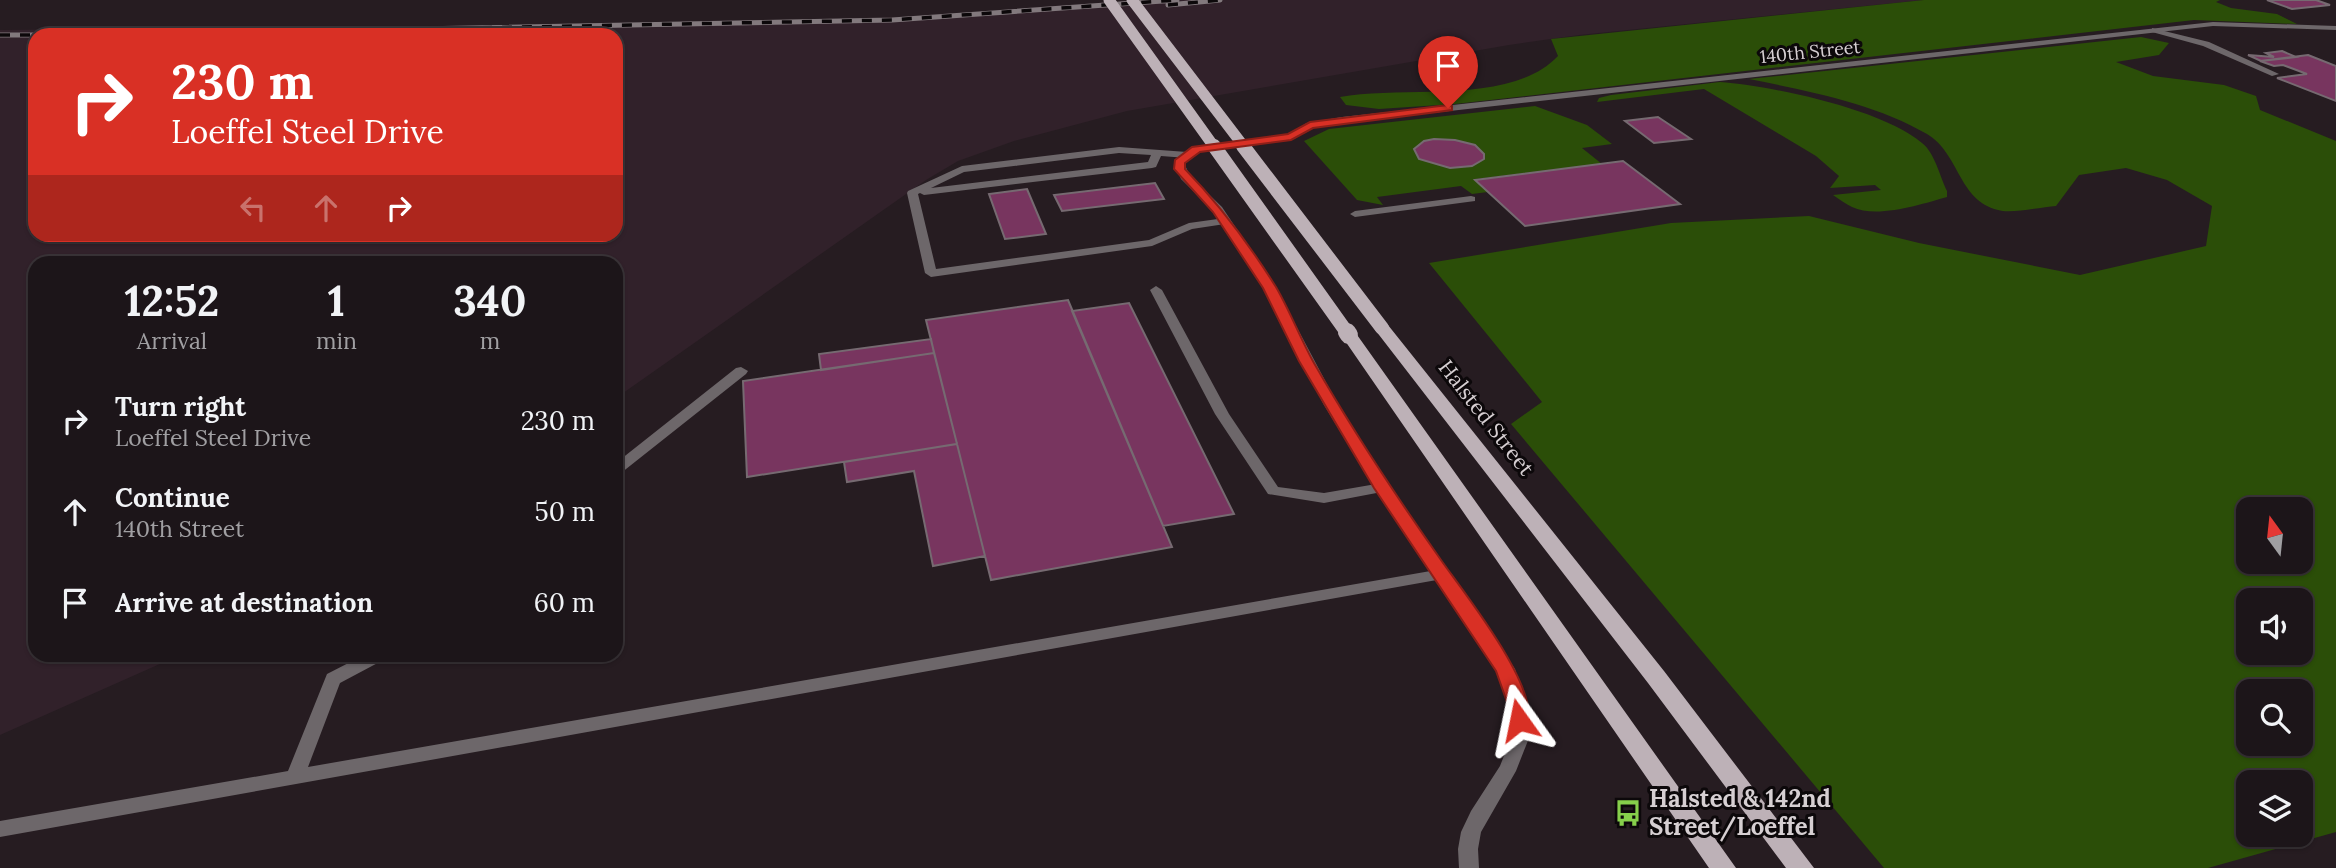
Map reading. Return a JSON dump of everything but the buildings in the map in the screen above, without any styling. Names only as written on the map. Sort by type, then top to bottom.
[{"type":"main road","points":[[1109,0],[1349,335],[1723,868]]},
{"type":"main road","name":"Halsted Street","points":[[1132,0],[1382,328],[1657,677],[1801,868]]},
{"type":"street","name":"140th Street","points":[[1186,155],[1215,146],[1291,137],[1310,125],[1342,120],[2155,30],[2213,24],[2336,28]]},
{"type":"street","points":[[2155,30],[2206,44],[2275,74]]},
{"type":"street","points":[[912,193],[962,169],[1119,150],[1186,155]]},
{"type":"street","points":[[912,193],[1152,165],[1157,152]]},
{"type":"street","points":[[1186,155],[1179,162],[1180,169],[1225,221],[1270,288],[1306,361],[1382,488],[1506,669],[1518,702],[1520,737],[1509,768],[1483,806],[1469,836],[1469,868]]},
{"type":"street","points":[[912,193],[931,273],[1152,243],[1189,226],[1225,221]]},
{"type":"street","points":[[1355,214],[1471,199]]},
{"type":"street","points":[[1156,290],[1222,414],[1273,491],[1324,498],[1382,488]]},
{"type":"street","points":[[623,464],[741,370]]},
{"type":"street","points":[[0,829],[1442,574]]},
{"type":"street","points":[[295,777],[333,680],[366,662]]},
{"type":"shaded area","points":[[1149,0],[1924,0],[1579,35],[1509,45],[1127,111],[1014,141],[958,161],[926,180],[623,393],[623,256],[28,256],[28,662],[164,662],[0,735],[0,30],[28,30],[28,242],[623,242],[623,28],[209,28],[733,23],[912,17]]},
{"type":"green space","points":[[1924,0],[2220,0],[2216,2],[2231,8],[2277,14],[2297,24],[2194,20],[1455,104],[1379,109],[1346,105],[1340,97],[1455,91],[1513,82],[1538,72],[1558,56],[1551,39]]},
{"type":"green space","points":[[2141,37],[2169,43],[2159,55],[2116,62],[2153,76],[2224,85],[2256,96],[2260,110],[2336,141],[2336,832],[2313,838],[2313,770],[2236,770],[2236,847],[2283,847],[2208,868],[1884,868],[1511,424],[1542,402],[1429,263],[1671,223],[1809,216],[1919,243],[2080,275],[2206,246],[2212,206],[2167,180],[2126,168],[2079,175],[2056,206],[2018,211],[1998,210],[1975,197],[1946,153],[1927,134],[1863,106],[1749,79]]},
{"type":"green space","points":[[1720,82],[1768,88],[1826,101],[1904,131],[1927,147],[1947,191],[1947,197],[1886,211],[1852,207],[1833,195],[1881,190],[1875,185],[1830,188],[1839,176],[1816,156],[1704,89],[1597,102],[1599,98],[1611,95]]},
{"type":"green space","points":[[1535,106],[1587,125],[1612,144],[1582,148],[1602,164],[1476,179],[1488,192],[1472,194],[1461,186],[1377,197],[1383,205],[1357,200],[1304,141],[1329,129]]},
{"type":"railway","points":[[471,28],[892,20],[1177,0]]},
{"type":"railway","points":[[1168,5],[1220,0]]},
{"type":"railway","points":[[0,35],[28,35]]},
{"type":"place","name":"Halsted & 142nd Street/Loeffel","points":[[1628,813]]},
{"type":"route","points":[[1448,108],[1310,125],[1291,137],[1196,149],[1179,162],[1185,177],[1217,209],[1270,288],[1306,361],[1382,488],[1506,669],[1518,702],[1519,720]]}]
